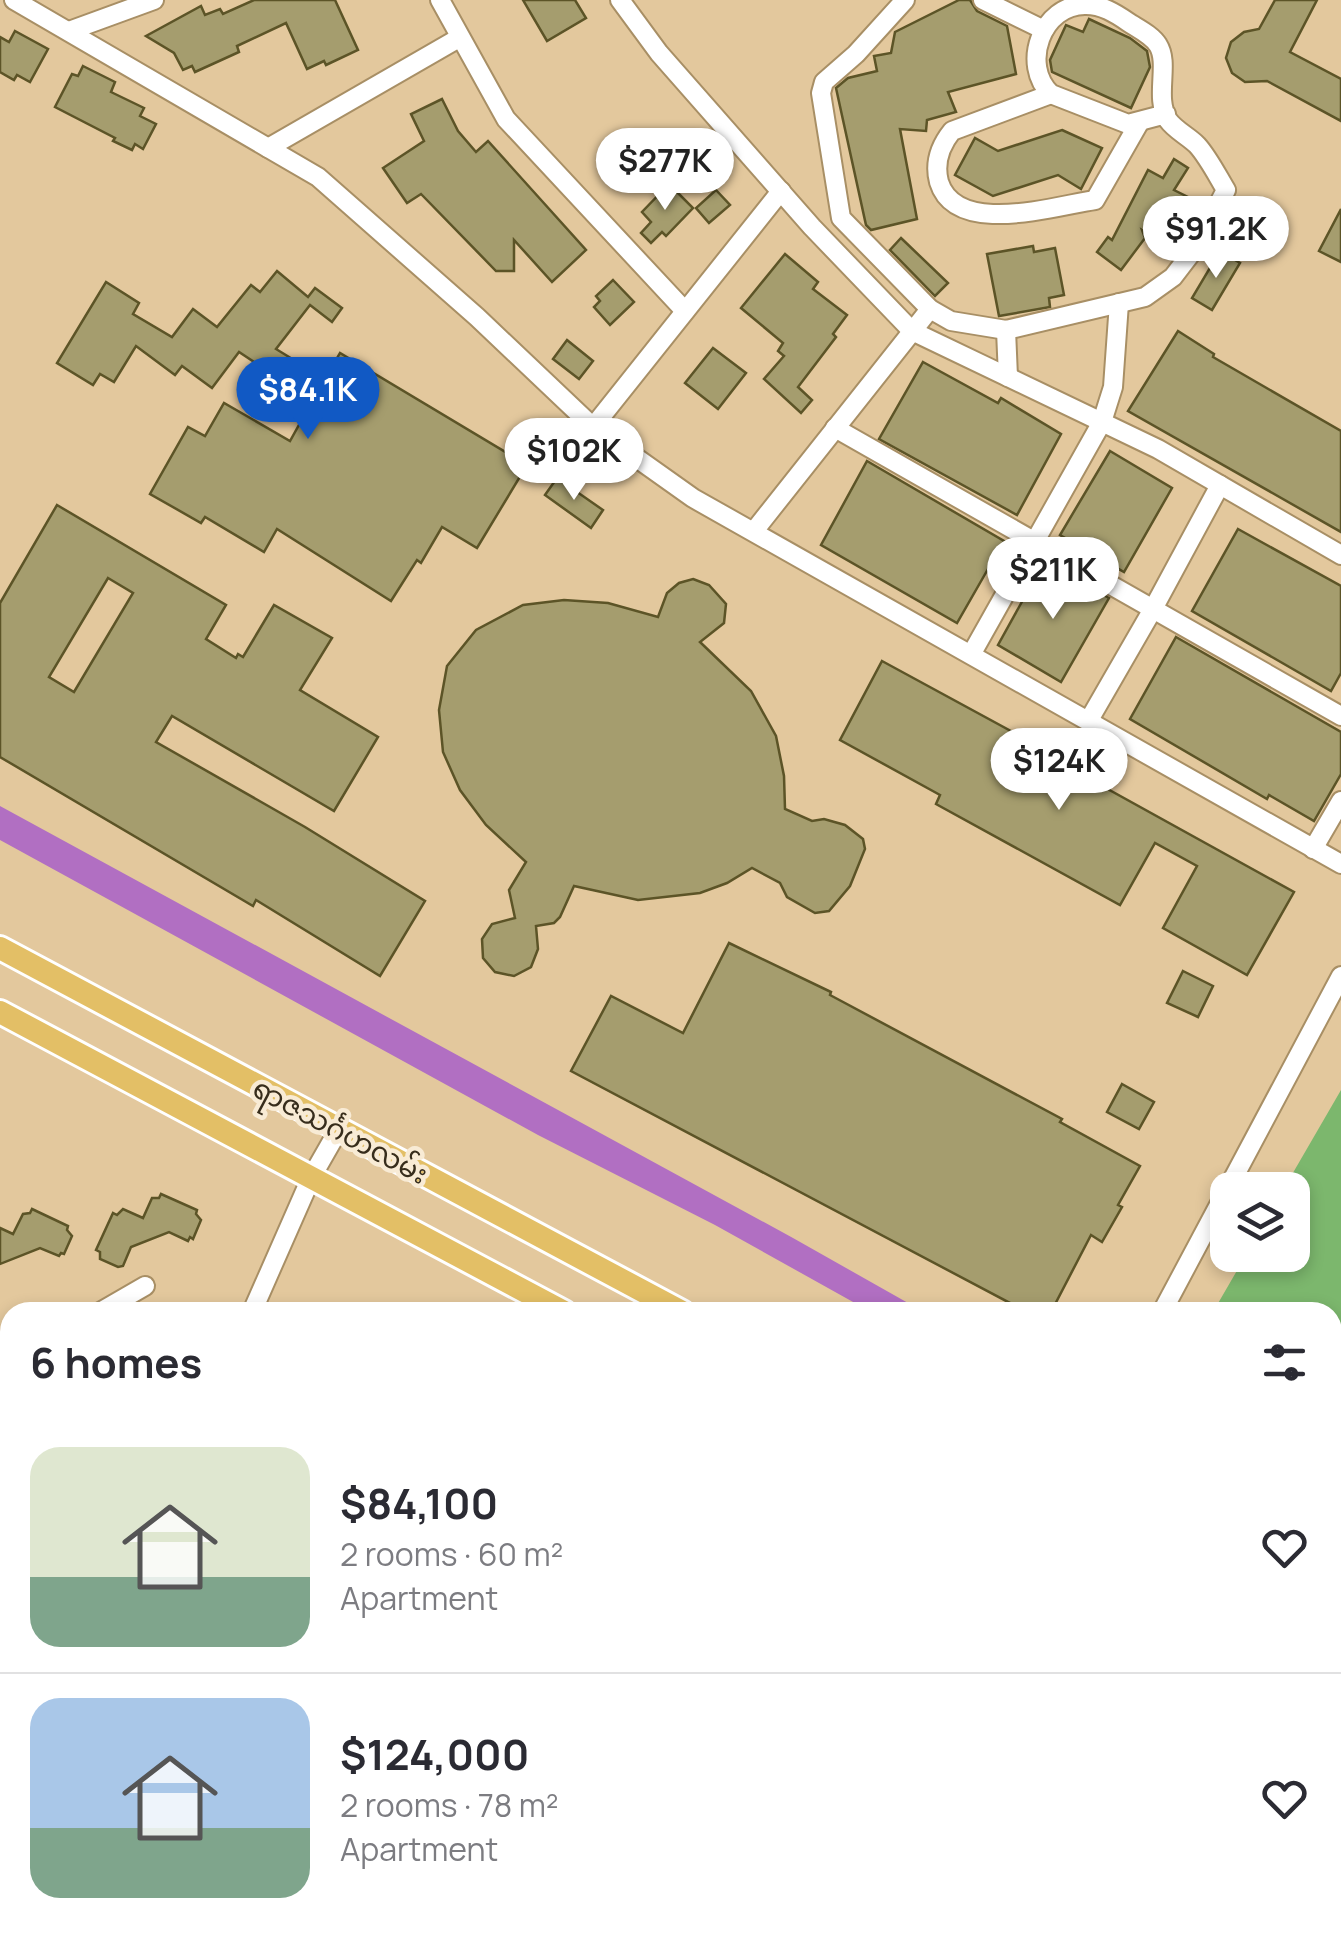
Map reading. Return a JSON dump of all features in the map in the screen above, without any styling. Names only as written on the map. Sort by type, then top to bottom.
[{"type":"main road","name":"ရာဇသင်္ဂဟလမ်း","points":[[0,948],[663,1302]]},
{"type":"main road","name":"ရာဇသင်္ဂဟလမ်း","points":[[0,1012],[545,1302]]},
{"type":"street","points":[[14,0],[318,177],[593,427],[693,498],[1341,864]]},
{"type":"street","points":[[69,32],[154,0]]},
{"type":"street","points":[[440,0],[506,119],[685,311]]},
{"type":"street","points":[[620,0],[659,53],[824,240],[912,330],[1102,422],[1341,556]]},
{"type":"street","points":[[905,0],[856,54],[824,82],[824,120],[841,218],[930,310],[951,321],[1006,330],[1144,297],[1173,277],[1196,248],[1226,190],[1198,146],[1169,122],[1166,114],[1162,104],[1161,54],[1157,43],[1111,10],[1088,4],[1070,7],[1055,16],[1036,48],[1034,68],[1041,85],[1051,94],[1128,124],[1166,114]]},
{"type":"street","points":[[983,0],[1044,30]]},
{"type":"street","points":[[268,148],[458,38]]},
{"type":"street","points":[[1051,94],[952,131],[943,142],[937,173],[940,188],[956,205],[971,213],[990,215],[1095,200],[1139,123]]},
{"type":"street","points":[[593,427],[781,191]]},
{"type":"street","points":[[824,240],[841,218]]},
{"type":"street","points":[[972,653],[1102,422],[1113,387],[1119,303]]},
{"type":"street","points":[[754,531],[930,310]]},
{"type":"street","points":[[1006,330],[1008,377]]},
{"type":"street","points":[[835,428],[1341,716]]},
{"type":"street","points":[[1089,720],[1220,485]]},
{"type":"street","points":[[1313,848],[1341,801]]},
{"type":"street","points":[[1167,1302],[1341,976]]},
{"type":"street","points":[[256,1302],[311,1178],[339,1129]]},
{"type":"street","points":[[117,1302],[145,1286]]},
{"type":"green space","points":[[1341,1090],[1341,1302],[1219,1302],[1236,1272],[1310,1272],[1310,1172],[1293,1172]]},
{"type":"shaded area","points":[[0,806],[906,1302],[853,1302],[715,1225],[538,1135],[0,840]]},
{"type":"building","points":[[254,0],[335,0],[358,50],[307,69],[286,23],[237,46],[239,52],[195,72],[192,66],[183,70],[174,53],[146,36],[201,6],[205,15],[220,9],[223,14]]},
{"type":"building","points":[[523,0],[575,0],[586,18],[547,41]]},
{"type":"building","points":[[959,0],[970,0],[977,11],[1007,26],[1016,74],[948,92],[956,112],[927,120],[926,131],[900,129],[917,219],[871,230],[866,225],[836,88],[848,78],[877,71],[874,56],[891,53],[895,32]]},
{"type":"building","points":[[1275,0],[1317,0],[1290,52],[1341,79],[1341,121],[1267,81],[1245,82],[1232,73],[1226,58],[1231,42],[1244,32],[1259,29]]},
{"type":"building","points":[[1089,19],[1130,38],[1147,51],[1150,67],[1131,108],[1052,72],[1050,60],[1066,25],[1083,32]]},
{"type":"building","points":[[15,31],[48,49],[30,82],[17,75],[14,80],[0,72],[0,37],[9,42]]},
{"type":"building","points":[[83,66],[115,82],[111,92],[144,108],[140,116],[156,124],[143,149],[135,144],[132,150],[113,141],[115,138],[55,107],[72,74],[78,76]]},
{"type":"building","points":[[442,99],[458,131],[476,152],[488,141],[586,250],[552,282],[514,240],[514,271],[496,271],[421,194],[407,203],[383,168],[424,141],[411,114]]},
{"type":"building","points":[[1062,130],[1102,148],[1081,189],[1058,175],[993,196],[955,175],[975,138],[998,151]]},
{"type":"building","points":[[1174,159],[1188,168],[1174,190],[1192,199],[1168,244],[1142,230],[1145,238],[1121,270],[1097,252],[1108,237],[1112,240],[1148,170],[1163,178]]},
{"type":"building","points":[[669,184],[693,208],[666,236],[662,232],[651,243],[641,233],[651,222],[642,212]]},
{"type":"building","points":[[716,190],[730,205],[709,223],[696,208]]},
{"type":"building","points":[[1341,209],[1341,262],[1319,251]]},
{"type":"building","points":[[901,238],[948,283],[935,296],[890,250]]},
{"type":"building","points":[[1033,246],[1034,252],[1055,248],[1064,295],[1049,298],[1050,307],[999,316],[987,254]]},
{"type":"building","points":[[1220,251],[1240,263],[1212,310],[1192,298]]},
{"type":"building","points":[[785,254],[818,282],[813,289],[847,315],[833,334],[836,337],[798,387],[812,400],[801,413],[764,379],[784,356],[778,351],[783,343],[741,308]]},
{"type":"building","points":[[277,271],[308,297],[315,288],[342,308],[332,322],[310,305],[276,349],[325,379],[340,353],[527,465],[477,548],[442,527],[421,563],[417,560],[391,601],[277,529],[264,552],[205,517],[201,523],[150,494],[188,427],[205,436],[224,403],[290,441],[310,405],[263,376],[266,370],[239,352],[212,388],[182,366],[175,375],[136,346],[114,382],[100,374],[93,385],[57,363],[106,282],[139,303],[133,314],[172,337],[193,309],[217,327],[251,285],[260,292]]},
{"type":"building","points":[[613,280],[634,302],[610,325],[594,307],[600,301],[596,296]]},
{"type":"building","points":[[1178,331],[1214,354],[1213,357],[1341,431],[1341,532],[1128,411]]},
{"type":"building","points":[[567,340],[593,361],[579,379],[553,359]]},
{"type":"building","points":[[713,348],[746,373],[718,409],[685,383]]},
{"type":"building","points":[[923,362],[998,403],[1001,398],[1061,434],[1017,515],[879,439]]},
{"type":"building","points":[[1110,451],[1172,488],[1124,572],[1060,535]]},
{"type":"building","points":[[867,461],[1004,541],[957,623],[821,545]]},
{"type":"building","points":[[557,478],[603,510],[591,528],[545,495]]},
{"type":"building","points":[[57,505],[226,605],[206,639],[236,658],[238,654],[243,657],[274,605],[332,638],[300,690],[378,737],[334,811],[172,716],[156,742],[425,901],[380,976],[256,900],[253,906],[0,757],[0,603]],"holes":[[[108,578],[133,593],[74,692],[49,677]]]},
{"type":"building","points":[[1238,529],[1341,586],[1341,673],[1331,691],[1192,611]]},
{"type":"building","points":[[1044,562],[1109,598],[1061,682],[998,645]]},
{"type":"building","points":[[693,579],[709,585],[726,604],[724,623],[700,642],[751,691],[776,736],[784,776],[785,809],[812,821],[824,819],[845,825],[863,839],[865,849],[850,886],[829,911],[815,913],[787,897],[780,883],[752,868],[700,893],[638,900],[574,886],[560,917],[554,923],[536,926],[538,949],[531,967],[514,976],[495,972],[483,958],[482,939],[492,924],[515,918],[509,890],[526,862],[486,825],[460,790],[443,752],[439,710],[447,666],[476,630],[523,605],[564,600],[608,603],[658,617],[667,593],[679,583]]},
{"type":"building","points":[[1176,637],[1341,732],[1341,774],[1314,821],[1269,795],[1267,799],[1130,719]]},
{"type":"building","points":[[882,661],[1088,773],[1086,777],[1294,892],[1247,975],[1163,928],[1197,866],[1155,843],[1120,905],[936,804],[940,795],[840,740]]},
{"type":"building","points":[[729,943],[831,992],[830,995],[1062,1119],[1060,1122],[1140,1166],[1102,1242],[1091,1235],[1056,1302],[1008,1302],[571,1071],[611,996],[683,1033]]},
{"type":"building","points":[[1183,971],[1213,986],[1198,1017],[1167,1003]]},
{"type":"building","points":[[1122,1084],[1154,1102],[1139,1129],[1107,1112]]},
{"type":"building","points":[[161,1194],[197,1210],[201,1220],[193,1239],[188,1241],[169,1232],[131,1247],[123,1266],[100,1259],[96,1250],[113,1213],[117,1215],[123,1209],[143,1218],[152,1198]]},
{"type":"building","points":[[32,1209],[68,1226],[72,1236],[64,1254],[59,1256],[40,1248],[0,1264],[0,1228],[13,1234],[23,1214]]}]
